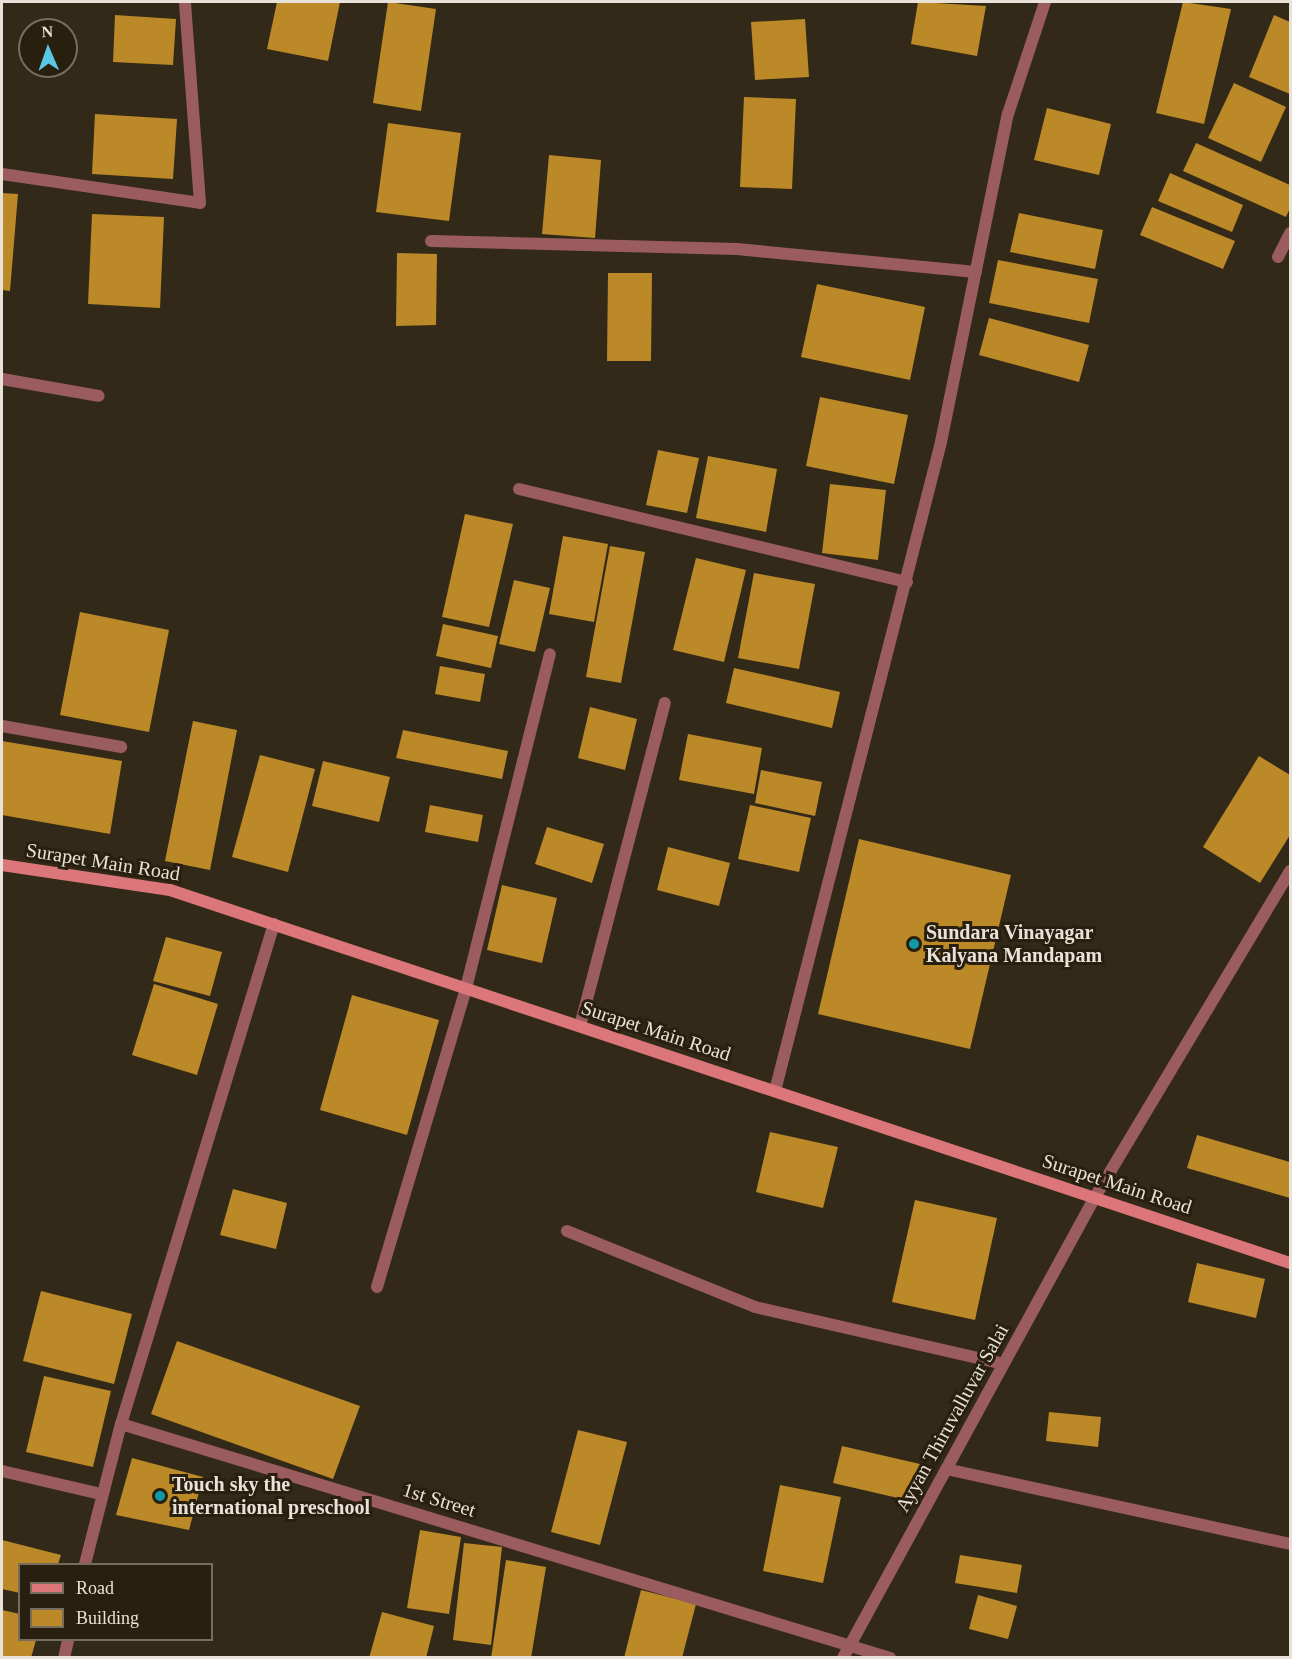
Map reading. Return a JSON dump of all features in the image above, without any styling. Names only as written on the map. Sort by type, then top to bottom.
[{"type":"main road","name":"Surapet Main Road","points":[[2,865],[170,890],[1289,1262]]},
{"type":"street","points":[[2,174],[200,203],[185,2]]},
{"type":"street","points":[[775,1091],[907,582],[976,272],[1008,114],[1045,2]]},
{"type":"street","points":[[1278,257],[1290,233]]},
{"type":"street","points":[[431,241],[736,249],[976,272]]},
{"type":"street","points":[[2,379],[99,396]]},
{"type":"street","points":[[519,489],[907,582]]},
{"type":"street","points":[[377,1287],[466,988],[550,654]]},
{"type":"street","points":[[580,1026],[665,703]]},
{"type":"street","points":[[2,726],[121,747]]},
{"type":"street","name":"Ayyan Thiruvalluvar Salai","points":[[843,1658],[1095,1197],[1290,871]]},
{"type":"street","points":[[85,1563],[101,1494],[121,1424],[274,924]]},
{"type":"street","points":[[567,1231],[755,1307],[1004,1364]]},
{"type":"street","name":"1st Street","points":[[121,1424],[890,1658]]},
{"type":"street","points":[[946,1469],[1290,1544]]},
{"type":"street","points":[[2,1470],[101,1494]]},
{"type":"street","points":[[64,1658],[68,1641]]},
{"type":"building","points":[[277,2],[340,2],[328,61],[267,49]]},
{"type":"building","points":[[388,2],[436,9],[421,111],[373,103]]},
{"type":"building","points":[[918,2],[986,6],[977,56],[911,44]]},
{"type":"building","points":[[1183,2],[1231,9],[1204,124],[1156,113]]},
{"type":"building","points":[[115,15],[176,19],[173,65],[113,62]]},
{"type":"building","points":[[1274,15],[1290,22],[1290,94],[1249,77]]},
{"type":"building","points":[[805,19],[809,77],[755,80],[751,22]]},
{"type":"building","points":[[1234,83],[1286,107],[1261,162],[1208,138]]},
{"type":"building","points":[[744,97],[796,99],[792,189],[740,187]]},
{"type":"building","points":[[1047,108],[1111,124],[1099,175],[1034,160]]},
{"type":"building","points":[[95,114],[177,119],[173,179],[92,174]]},
{"type":"building","points":[[388,123],[461,133],[449,221],[376,212]]},
{"type":"building","points":[[1196,143],[1290,185],[1290,208],[1286,217],[1183,171]]},
{"type":"building","points":[[549,155],[601,160],[595,238],[542,234]]},
{"type":"building","points":[[1170,173],[1243,205],[1232,232],[1158,201]]},
{"type":"building","points":[[2,193],[18,194],[10,291],[2,290]]},
{"type":"building","points":[[1152,207],[1235,241],[1223,269],[1140,235]]},
{"type":"building","points":[[1019,213],[1103,230],[1095,269],[1010,252]]},
{"type":"building","points":[[92,214],[164,217],[160,308],[88,304]]},
{"type":"building","points":[[397,253],[437,254],[436,325],[396,326]]},
{"type":"building","points":[[998,260],[1098,279],[1089,323],[989,303]]},
{"type":"building","points":[[608,273],[652,273],[651,361],[607,361]]},
{"type":"building","points":[[817,284],[925,307],[910,380],[801,357]]},
{"type":"building","points":[[989,318],[1089,345],[1079,382],[979,355]]},
{"type":"building","points":[[820,397],[908,415],[894,484],[806,466]]},
{"type":"building","points":[[658,450],[699,458],[687,513],[646,505]]},
{"type":"building","points":[[708,456],[777,469],[766,532],[696,518]]},
{"type":"building","points":[[830,484],[886,490],[878,560],[822,553]]},
{"type":"building","points":[[465,514],[513,524],[489,627],[442,617]]},
{"type":"building","points":[[563,536],[608,544],[594,622],[549,614]]},
{"type":"building","points":[[610,546],[645,552],[621,683],[586,677]]},
{"type":"building","points":[[696,558],[746,570],[724,662],[673,650]]},
{"type":"building","points":[[754,573],[815,584],[799,669],[738,658]]},
{"type":"building","points":[[514,580],[550,588],[535,652],[499,644]]},
{"type":"building","points":[[80,612],[169,630],[149,732],[60,715]]},
{"type":"building","points":[[443,624],[498,636],[491,668],[436,656]]},
{"type":"building","points":[[440,666],[485,674],[480,702],[435,694]]},
{"type":"building","points":[[734,668],[840,692],[832,728],[726,703]]},
{"type":"building","points":[[590,707],[637,719],[625,770],[578,758]]},
{"type":"building","points":[[193,721],[237,730],[210,870],[165,861]]},
{"type":"building","points":[[403,730],[508,751],[502,779],[396,758]]},
{"type":"building","points":[[688,734],[762,748],[754,794],[679,780]]},
{"type":"building","points":[[2,741],[122,761],[110,834],[2,815]]},
{"type":"building","points":[[260,755],[315,769],[288,872],[232,857]]},
{"type":"building","points":[[1259,756],[1290,775],[1290,835],[1260,883],[1203,847]]},
{"type":"building","points":[[323,761],[390,777],[379,822],[312,806]]},
{"type":"building","points":[[761,770],[822,782],[815,816],[755,803]]},
{"type":"building","points":[[430,805],[483,815],[478,842],[425,832]]},
{"type":"building","points":[[750,805],[811,818],[799,872],[738,859]]},
{"type":"building","points":[[547,827],[604,844],[592,883],[535,864]]},
{"type":"building","name":"Sundara Vinayagar Kalyana Mandapam","points":[[859,839],[1011,875],[970,1049],[818,1014]]},
{"type":"building","points":[[668,847],[730,863],[719,906],[657,890]]},
{"type":"building","points":[[502,885],[557,898],[542,963],[487,950]]},
{"type":"building","points":[[166,937],[222,952],[210,996],[153,981]]},
{"type":"building","points":[[154,984],[218,1004],[197,1075],[132,1055]]},
{"type":"building","points":[[352,995],[439,1020],[407,1135],[320,1110]]},
{"type":"building","points":[[770,1132],[838,1147],[823,1208],[756,1192]]},
{"type":"building","points":[[1197,1135],[1290,1162],[1290,1198],[1187,1168]]},
{"type":"building","points":[[233,1189],[287,1203],[276,1249],[220,1235]]},
{"type":"building","points":[[915,1200],[997,1218],[975,1320],[892,1302]]},
{"type":"building","points":[[1197,1263],[1265,1279],[1256,1318],[1188,1302]]},
{"type":"building","points":[[41,1291],[132,1314],[114,1384],[23,1361]]},
{"type":"building","points":[[177,1341],[360,1406],[333,1479],[151,1414]]},
{"type":"building","points":[[44,1376],[111,1391],[93,1467],[26,1452]]},
{"type":"building","points":[[1049,1412],[1101,1417],[1098,1447],[1046,1441]]},
{"type":"building","points":[[578,1430],[627,1442],[600,1545],[551,1532]]},
{"type":"building","points":[[842,1446],[920,1464],[911,1501],[833,1483]]},
{"type":"building","name":"Touch sky the international preschool","points":[[132,1458],[203,1477],[189,1530],[116,1515]]},
{"type":"building","points":[[780,1485],[841,1497],[823,1583],[763,1571]]},
{"type":"building","points":[[420,1530],[461,1537],[449,1614],[407,1608]]},
{"type":"building","points":[[2,1540],[61,1555],[58,1563],[18,1563],[18,1593],[2,1589]]},
{"type":"building","points":[[464,1543],[502,1547],[491,1645],[453,1640]]},
{"type":"building","points":[[960,1555],[1022,1565],[1017,1593],[955,1583]]},
{"type":"building","points":[[506,1560],[546,1567],[531,1658],[491,1658]]},
{"type":"building","points":[[641,1590],[696,1604],[682,1658],[624,1658]]},
{"type":"building","points":[[978,1595],[1017,1606],[1008,1639],[969,1629]]},
{"type":"building","points":[[2,1610],[18,1614],[18,1641],[36,1641],[31,1658],[2,1658]]},
{"type":"building","points":[[382,1612],[434,1626],[426,1658],[369,1658]]},
{"type":"place","name":"Sundara Vinayagar Kalyana Mandapam","points":[[914,944]]},
{"type":"place","name":"Touch sky the international preschool","points":[[160,1496]]}]
